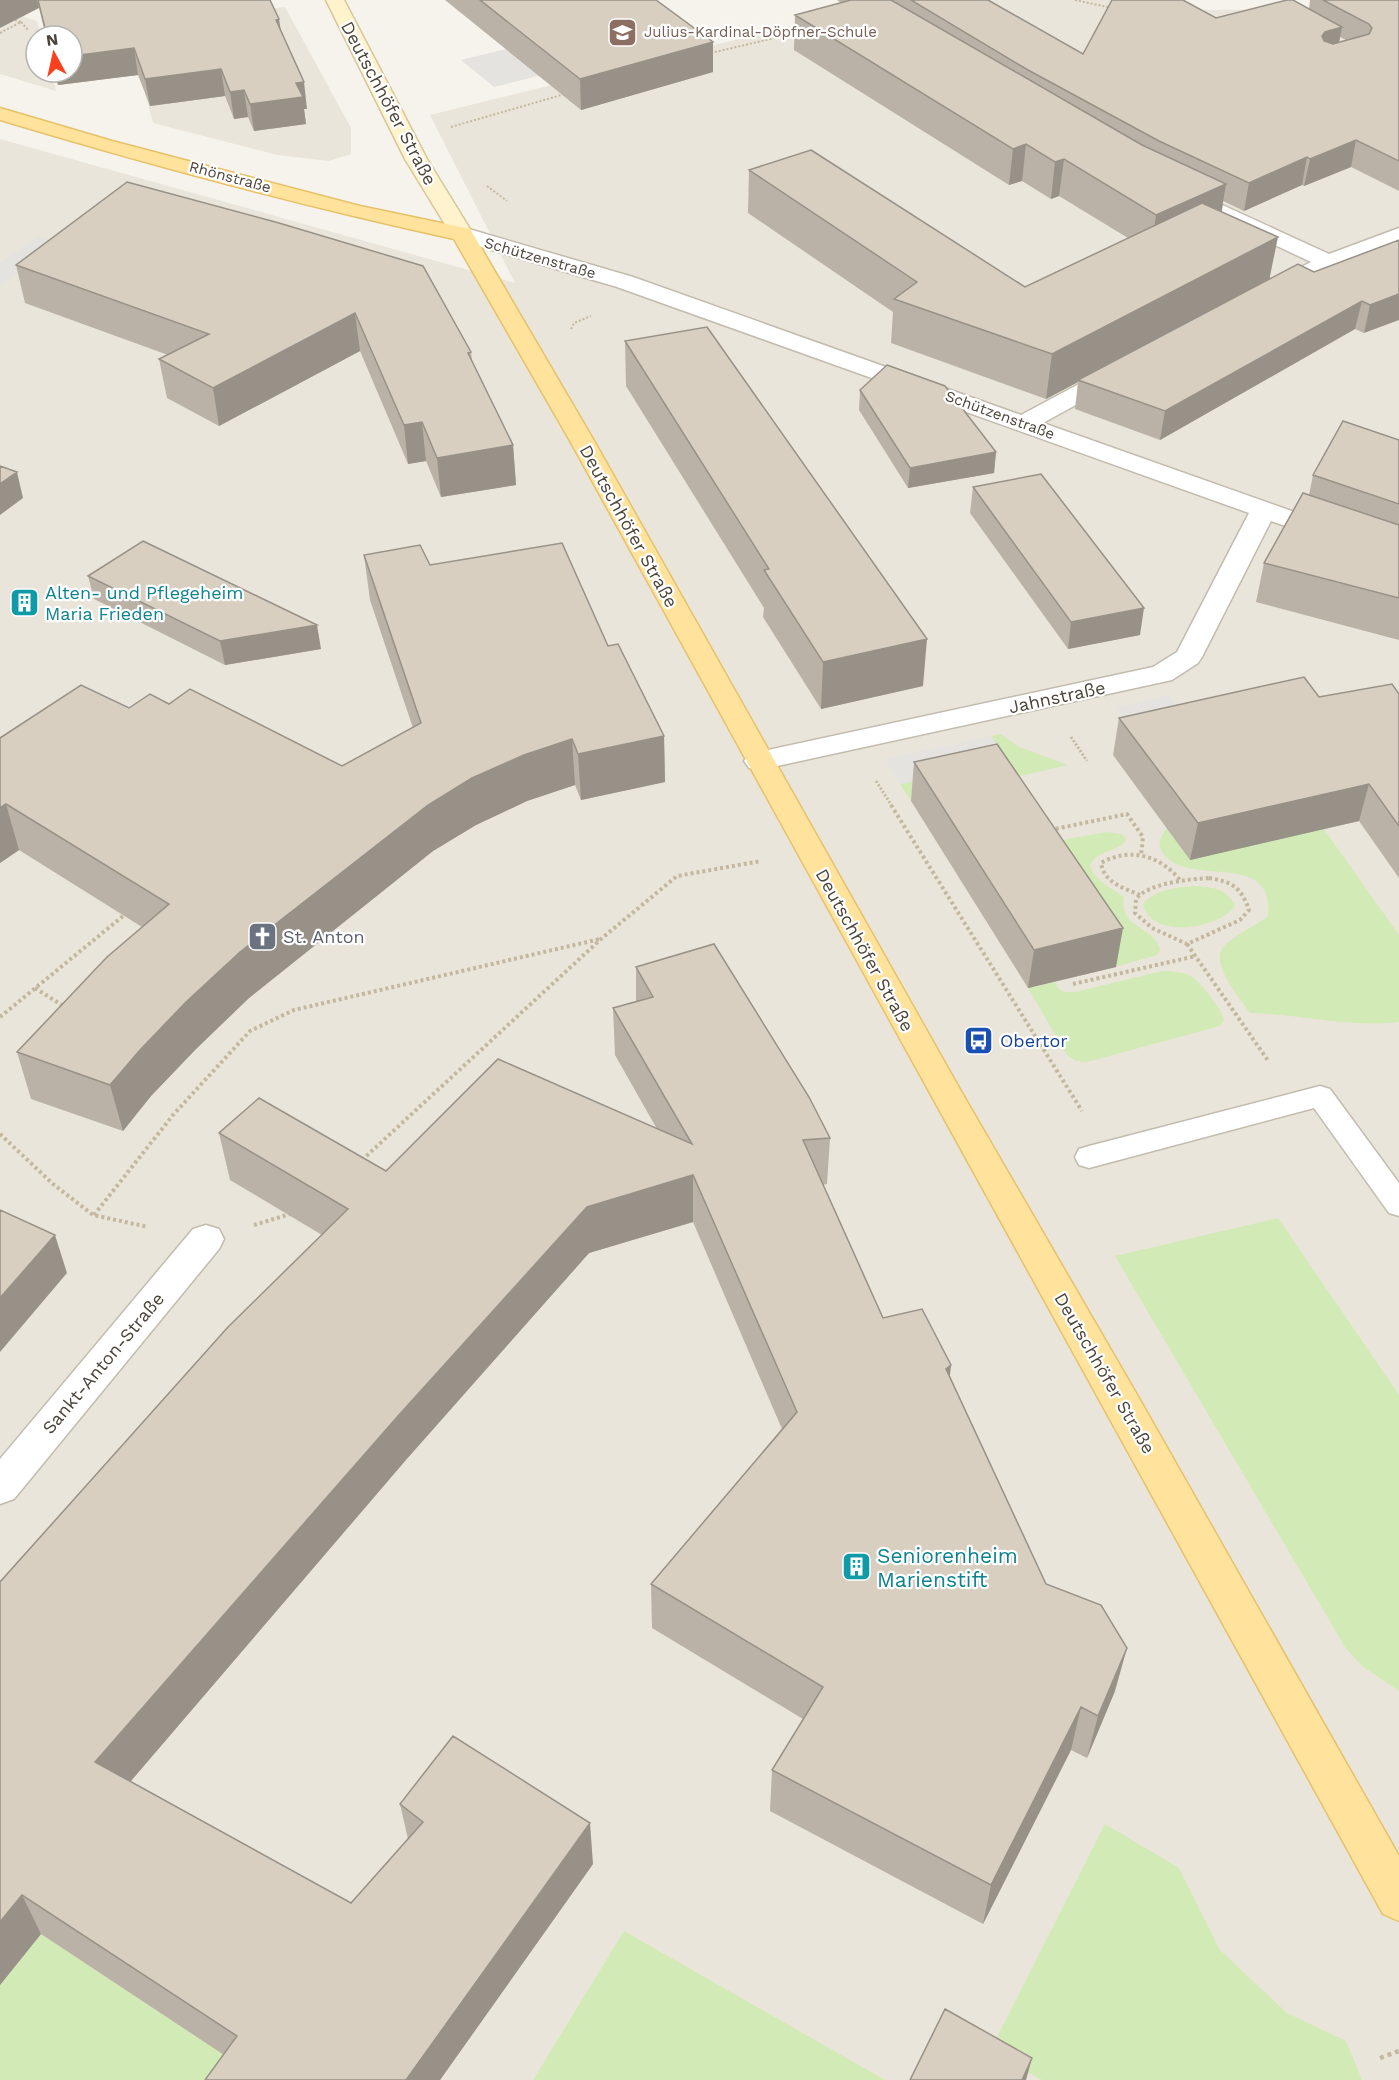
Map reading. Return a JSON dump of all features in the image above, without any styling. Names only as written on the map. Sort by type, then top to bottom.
[{"type":"main road","name":"Deutschhöfer Straße","points":[[335,0],[416,159],[581,439],[759,761],[1398,1894]]},
{"type":"main road","name":"Rhönstraße","points":[[0,114],[105,145],[358,212],[462,234]]},
{"type":"street","points":[[1168,186],[1328,262]]},
{"type":"street","name":"Schützenstraße","points":[[462,234],[625,282],[1399,558]]},
{"type":"street","points":[[1286,284],[1328,262],[1399,235]]},
{"type":"street","points":[[1023,423],[1135,363]]},
{"type":"street","name":"Jahnstraße","points":[[759,761],[1162,674],[1188,657],[1264,510]]},
{"type":"street","name":"Sankt-Anton-Straße","points":[[0,1487],[206,1239]]},
{"type":"lane","points":[[1098,1155],[1320,1096],[1399,1206]]},
{"type":"path","points":[[1075,0],[1113,9]]},
{"type":"path","points":[[11,18],[24,25]]},
{"type":"path","points":[[0,33],[21,22]]},
{"type":"path","points":[[701,56],[804,31]]},
{"type":"path","points":[[445,129],[567,93]]},
{"type":"path","points":[[851,741],[1098,1155]]},
{"type":"path","points":[[1043,831],[1127,814],[1143,837],[1141,856]]},
{"type":"path","points":[[1140,895],[1107,878],[1101,870],[1101,863],[1117,856],[1141,856],[1173,869],[1180,880]]},
{"type":"path","points":[[355,1167],[601,939],[677,876],[761,861]]},
{"type":"path","points":[[1187,944],[1240,920],[1249,910],[1247,899],[1240,889],[1225,881],[1206,878],[1180,880],[1140,895],[1135,901],[1135,913],[1143,922],[1161,933],[1187,944],[1296,1102]]},
{"type":"path","points":[[0,1017],[131,909]]},
{"type":"path","points":[[93,1215],[173,1115],[249,1031],[294,1010],[601,939]]},
{"type":"path","points":[[1073,984],[1196,956]]},
{"type":"path","points":[[35,988],[66,1007]]},
{"type":"path","points":[[0,1134],[53,1184],[93,1215],[206,1239],[300,1211]]},
{"type":"path","points":[[1380,2058],[1399,2051]]},
{"type":"shaded area","points":[[897,0],[1116,0],[1195,10],[1399,9],[1399,2080],[0,2080],[0,139],[515,283],[430,115]]},
{"type":"shaded area","points":[[285,7],[351,128],[351,154],[329,161],[277,155],[153,123],[145,93],[213,83],[185,18]]},
{"type":"shaded area","points":[[0,9],[37,21],[38,24],[24,24],[24,81],[0,74]]},
{"type":"shaded area","points":[[522,45],[581,65],[494,87],[461,60]]},
{"type":"shaded area","points":[[33,84],[54,84],[56,91]]},
{"type":"shaded area","points":[[38,236],[61,243],[0,286],[0,263]]},
{"type":"shaded area","points":[[1168,695],[1188,721],[1135,733],[1116,707]]},
{"type":"shaded area","points":[[991,736],[1007,760],[900,784],[885,759]]},
{"type":"green space","points":[[1001,734],[1019,747],[1068,765],[911,801],[900,784],[1007,760],[991,736]]},
{"type":"green space","points":[[1265,746],[1399,935],[1399,1022],[1344,1022],[1250,1013],[1222,970],[1220,952],[1230,941],[1268,916],[1267,895],[1258,883],[1244,876],[1191,868],[1175,863],[1161,849],[1160,840],[1167,828]]},
{"type":"green space","points":[[1107,832],[1122,834],[1126,839],[1119,847],[1098,856],[1090,865],[1092,871],[1104,884],[1124,897],[1127,915],[1132,922],[1152,936],[1160,950],[1157,955],[1116,967],[1034,845]]},
{"type":"green space","points":[[1194,886],[1213,888],[1223,892],[1228,895],[1235,906],[1227,914],[1215,920],[1186,927],[1171,927],[1158,923],[1148,915],[1143,904],[1154,895],[1166,890]]},
{"type":"green space","points":[[1162,971],[1179,972],[1197,980],[1221,1012],[1224,1020],[1220,1026],[1087,1062],[1076,1061],[1067,1055],[1028,988],[1055,982],[1063,991],[1076,992]]},
{"type":"green space","points":[[1278,1218],[1399,1395],[1399,1691],[1362,1666],[1345,1647],[1115,1256]]},
{"type":"green space","points":[[1105,1824],[1179,1868],[1220,1950],[1287,2013],[1346,2041],[1362,2080],[1042,2080],[990,2051]]},
{"type":"green space","points":[[624,1931],[885,2080],[533,2080]]},
{"type":"green space","points":[[41,1934],[251,2073],[246,2080],[0,2080],[0,1985]]},
{"type":"building","points":[[38,0],[270,0],[279,19],[276,20],[304,82],[296,83],[303,97],[250,104],[244,90],[230,92],[221,69],[145,79],[134,48],[84,54],[84,24],[44,24]]},
{"type":"building","points":[[480,0],[656,0],[713,42],[580,79]]},
{"type":"building","points":[[851,0],[891,0],[1142,145],[1226,184],[1156,215],[1064,159],[1055,162],[1026,144],[1013,149],[795,15]]},
{"type":"building","points":[[911,0],[988,0],[1083,54],[1112,0],[1183,0],[1216,18],[1293,0],[1342,27],[1325,32],[1322,36],[1324,41],[1333,44],[1369,34],[1372,28],[1369,24],[1323,0],[1399,0],[1399,161],[1356,140],[1310,159],[1307,157],[1249,183],[1159,141],[1028,70]]},
{"type":"building","points":[[811,150],[1025,287],[1202,203],[1278,237],[1052,354],[894,299],[917,282],[749,170]]},
{"type":"building","points":[[127,182],[279,223],[423,266],[471,352],[468,353],[513,445],[437,458],[422,422],[404,425],[355,313],[213,388],[159,359],[209,334],[16,265]]},
{"type":"building","points":[[1399,240],[1399,294],[1370,305],[1362,301],[1165,411],[1078,380],[1298,264],[1314,272]]},
{"type":"building","points":[[707,327],[927,639],[823,662],[764,570],[769,569],[625,341]]},
{"type":"building","points":[[887,365],[945,386],[996,452],[910,468],[860,390]]},
{"type":"building","points":[[1343,421],[1399,440],[1399,504],[1313,475]]},
{"type":"building","points":[[0,466],[17,472],[0,484]]},
{"type":"building","points":[[1041,474],[1144,608],[1071,622],[973,487]]},
{"type":"building","points":[[1303,493],[1399,525],[1399,598],[1264,563]]},
{"type":"building","points":[[143,541],[317,625],[220,641],[88,576]]},
{"type":"building","points":[[562,543],[608,646],[618,644],[664,736],[578,754],[572,739],[524,755],[472,778],[428,805],[240,952],[186,1002],[110,1085],[17,1052],[107,957],[169,904],[6,804],[0,808],[0,738],[81,685],[129,708],[150,694],[169,704],[190,689],[342,766],[421,723],[364,555],[420,545],[430,565]]},
{"type":"building","points":[[1304,677],[1319,697],[1392,684],[1399,694],[1399,826],[1369,784],[1198,823],[1119,718]]},
{"type":"building","points":[[997,744],[1123,928],[1034,950],[914,762]]},
{"type":"building","name":"Seniorenheim Marienstift","points":[[714,944],[809,1097],[830,1138],[803,1140],[883,1318],[922,1309],[951,1365],[946,1369],[1046,1584],[1101,1605],[1127,1648],[1098,1716],[1081,1707],[991,1885],[772,1770],[823,1687],[651,1584],[797,1412],[693,1175],[587,1207],[398,1416],[95,1762],[351,1903],[423,1822],[400,1804],[453,1736],[590,1823],[406,2080],[205,2080],[237,2036],[22,1895],[0,1922],[0,1582],[228,1327],[348,1209],[219,1133],[259,1098],[386,1171],[498,1059],[692,1144],[613,1008],[653,997],[636,967]]},
{"type":"building","points":[[0,1210],[55,1235],[0,1298]]},
{"type":"building","points":[[945,2009],[1032,2058],[1022,2080],[910,2080]]},
{"type":"place","name":"Julius-Kardinal-Döpfner-Schule","points":[[623,32]]},
{"type":"place","name":"Alten- und Pflegeheim Maria Frieden","points":[[24,602]]},
{"type":"place","name":"St. Anton","points":[[262,936]]},
{"type":"place","name":"Obertor","points":[[979,1040]]},
{"type":"place","name":"Seniorenheim Marienstift","points":[[856,1567]]}]
